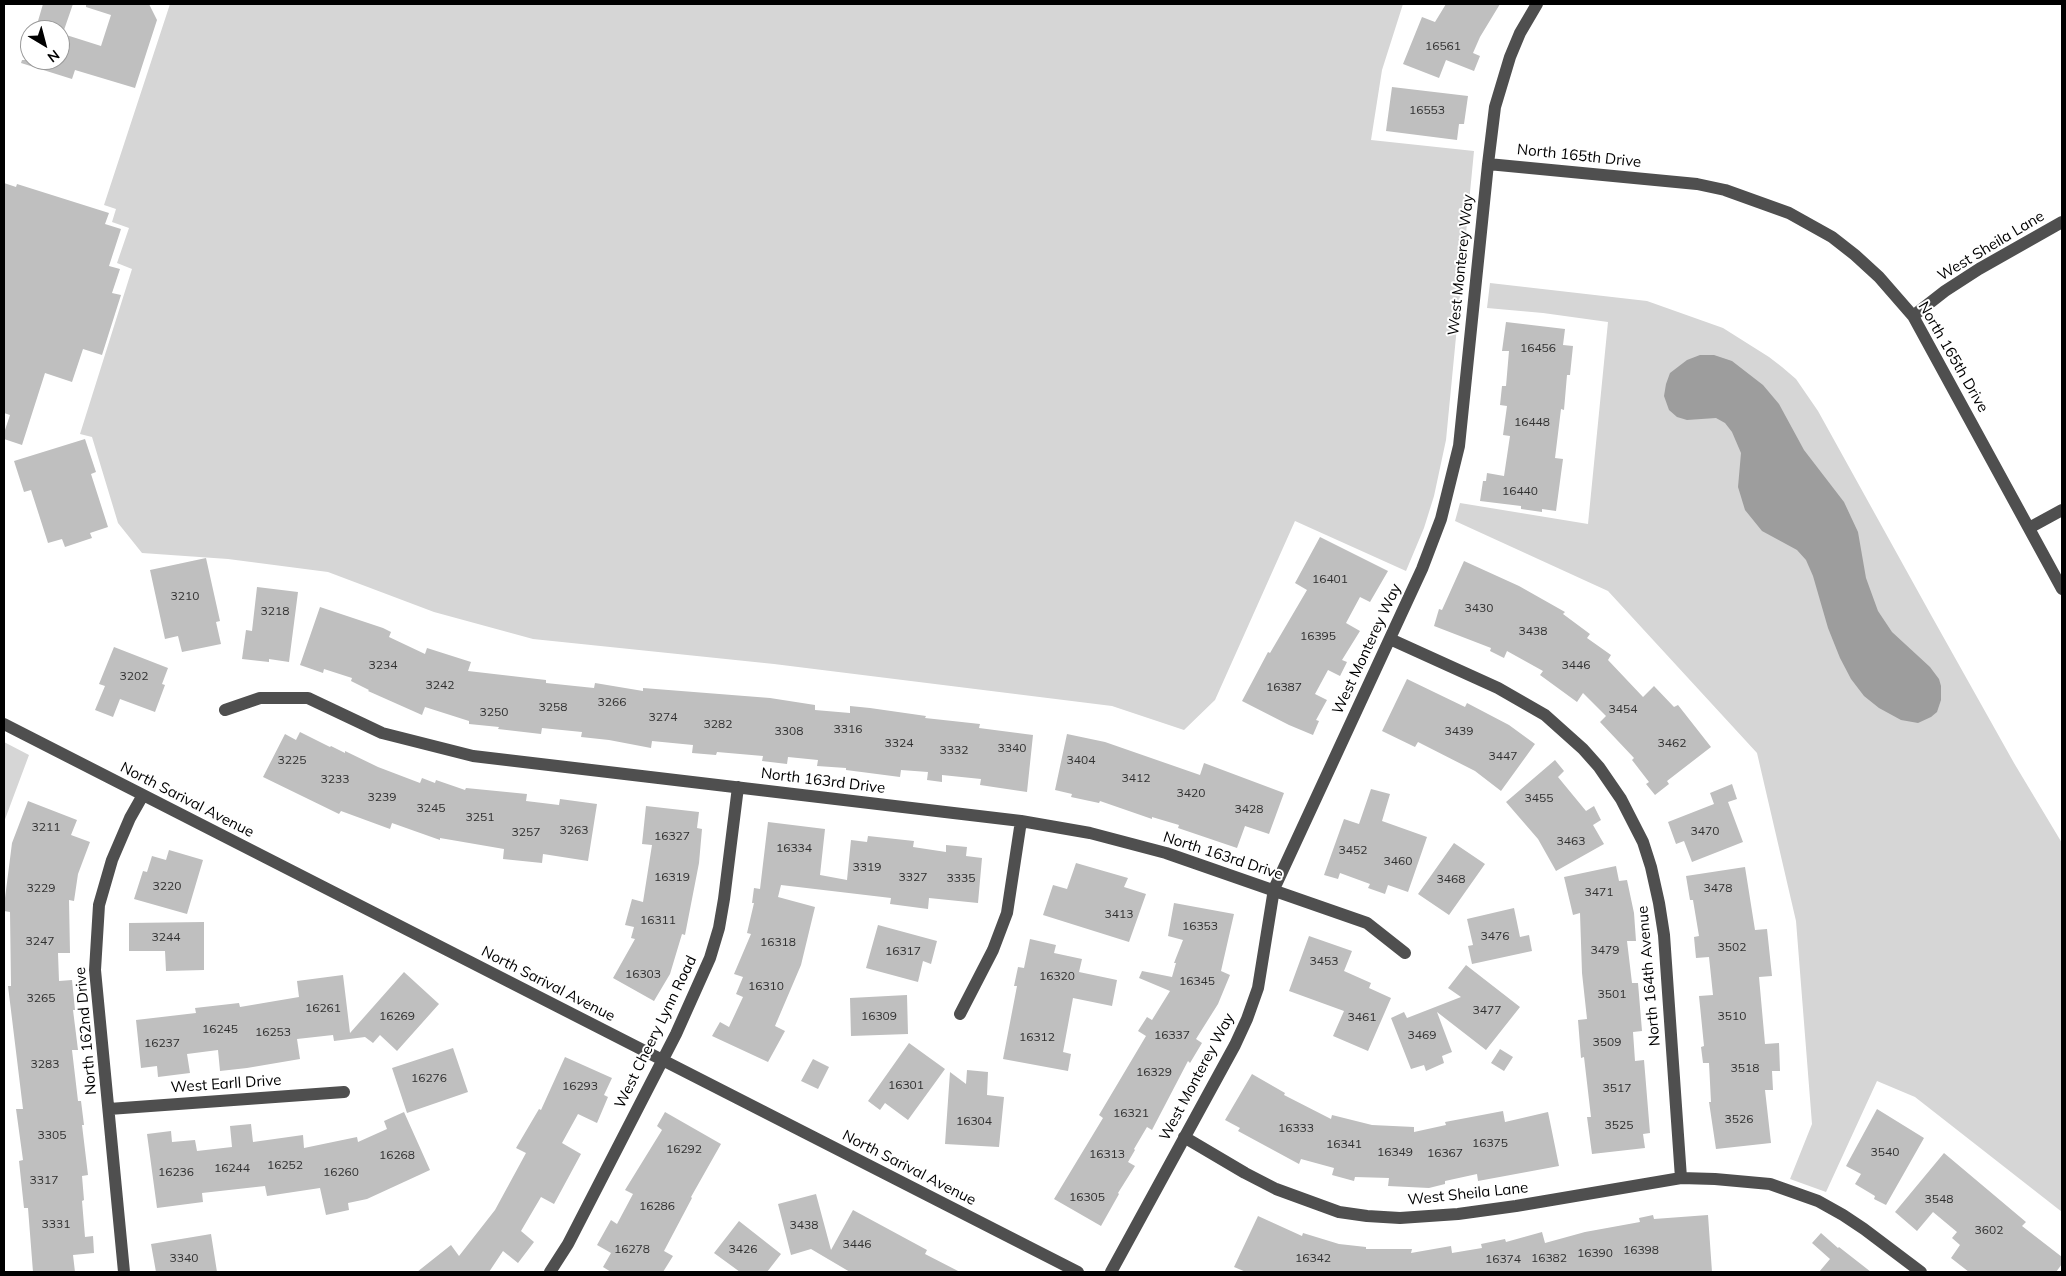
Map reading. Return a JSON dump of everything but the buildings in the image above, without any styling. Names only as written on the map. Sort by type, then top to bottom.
[{"type":"street","name":"West Monterey Way","points":[[1111,1272],[1235,1045],[1247,1019],[1258,988],[1274,889],[1433,544],[1455,468],[1462,419],[1495,107],[1520,33],[1537,4]]},
{"type":"street","name":"North 165th Drive","points":[[1488,164],[1697,184],[1748,197],[1789,213],[1832,237],[1879,277],[1913,316],[2062,589]]},
{"type":"street","name":"West Sheila Lane","points":[[1913,316],[1979,269],[2062,222]]},
{"type":"street","points":[[2029,528],[2062,510]]},
{"type":"street","name":"North 164th Avenue","points":[[1390,638],[1498,688],[1545,715],[1588,755],[1621,799],[1643,842],[1652,867],[1659,903],[1664,935],[1681,1178]]},
{"type":"street","name":"North 163rd Drive","points":[[225,710],[260,698],[308,698],[382,733],[473,756],[1021,820],[1090,833],[1166,853],[1368,922],[1405,953]]},
{"type":"street","name":"North Sarival Avenue","points":[[4,724],[1078,1272]]},
{"type":"street","name":"West Cheery Lynn Road","points":[[550,1272],[568,1244],[662,1061],[710,958],[719,928],[738,787]]},
{"type":"street","name":"North 162nd Drive","points":[[124,1272],[95,970],[99,905],[116,852],[130,818],[143,795]]},
{"type":"street","points":[[960,1014],[993,950],[1007,914],[1021,820]]},
{"type":"street","name":"West Earll Drive","points":[[109,1109],[344,1092]]},
{"type":"street","name":"West Sheila Lane","points":[[1184,1137],[1276,1189],[1339,1212],[1367,1216],[1400,1218],[1458,1214],[1681,1178]]},
{"type":"street","points":[[1681,1178],[1770,1184],[1818,1201],[1864,1229],[1921,1272]]},
{"type":"shaded area","points":[[170,4],[1403,4],[1382,70],[1371,140],[1474,151],[1446,440],[1434,496],[1424,528],[1406,571],[1295,521],[1215,700],[1184,730],[1112,706],[774,664],[533,639],[434,612],[328,572],[228,559],[142,553],[118,523],[92,437],[80,434],[132,269],[117,263],[129,228],[112,222],[116,209],[104,205]]},
{"type":"shaded area","points":[[1490,283],[1647,301],[1723,328],[1769,357],[1796,379],[1818,411],[2014,763],[2062,843],[2062,1212],[1915,1097],[1877,1081],[1826,1192],[1790,1179],[1812,1124],[1796,921],[1757,753],[1608,591],[1455,521],[1460,503],[1588,524],[1608,322],[1487,308]]},
{"type":"shaded area","points":[[1700,355],[1714,355],[1732,361],[1763,385],[1779,404],[1804,450],[1844,502],[1858,532],[1866,578],[1878,611],[1892,632],[1930,667],[1939,679],[1941,700],[1937,712],[1931,717],[1918,723],[1901,720],[1879,708],[1864,696],[1851,679],[1840,658],[1828,628],[1813,576],[1806,560],[1797,550],[1762,531],[1745,510],[1738,487],[1741,453],[1732,432],[1725,423],[1716,418],[1687,420],[1677,417],[1669,410],[1664,396],[1670,373],[1687,360]]},
{"type":"shaded area","points":[[4,742],[29,755],[4,822]]}]
